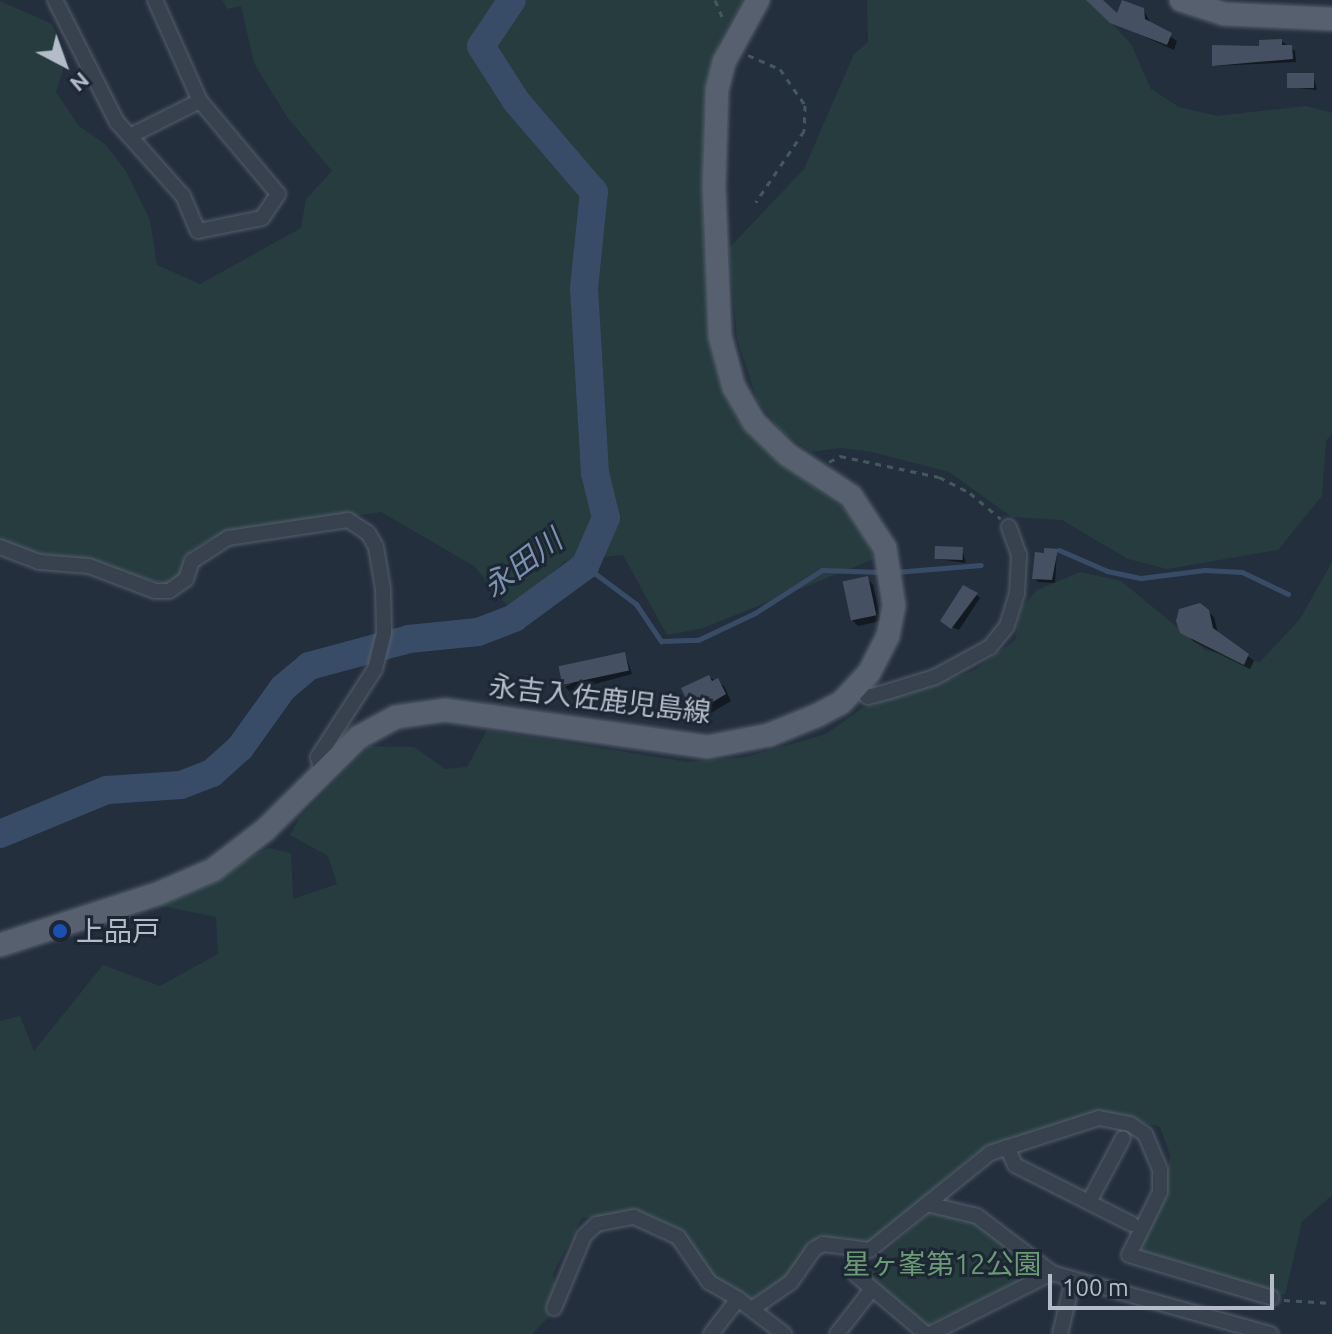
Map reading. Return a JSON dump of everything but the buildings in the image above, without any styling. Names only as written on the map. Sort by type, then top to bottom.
[{"type":"main road","name":"永吉入佐鹿児島線","points":[[0,945],[157,894],[213,870],[265,830],[321,769],[379,724],[429,711],[515,717],[707,747],[800,724],[841,703],[864,680],[892,623],[892,570],[865,512],[824,476],[788,455],[754,422],[725,362],[714,187],[717,90],[731,51],[758,0]]},
{"type":"main road","points":[[1181,0],[1224,14],[1332,19]]},
{"type":"street","points":[[55,0],[117,122],[183,196],[201,233],[262,218],[278,194],[200,101],[155,0]]},
{"type":"street","points":[[130,136],[200,101]]},
{"type":"street","points":[[0,547],[39,562],[89,566],[155,591],[169,591],[186,579],[192,561],[204,550],[228,538],[348,520],[368,533],[376,547],[384,633],[375,669],[318,757],[321,769]]},
{"type":"street","points":[[864,680],[868,697],[935,677],[990,647],[1007,626],[1017,594],[1019,555],[1009,527]]},
{"type":"street","points":[[752,1309],[791,1282],[814,1249],[842,1245],[859,1251],[870,1250],[990,1153],[1099,1118],[1130,1124],[1155,1148],[1160,1170],[1160,1192],[1129,1255],[1272,1298]]},
{"type":"street","points":[[1089,1202],[1123,1138]]},
{"type":"street","points":[[1007,1147],[1015,1165],[1132,1224]]},
{"type":"street","points":[[927,1204],[977,1216],[1052,1273],[1271,1334]]},
{"type":"street","points":[[554,1308],[584,1236],[597,1224],[634,1217],[678,1237],[709,1282],[738,1299],[784,1334]]},
{"type":"street","points":[[859,1251],[856,1275],[928,1334],[1052,1273]]},
{"type":"street","points":[[1060,1334],[1073,1280]]},
{"type":"street","points":[[837,1334],[872,1289]]},
{"type":"street","points":[[711,1334],[738,1299]]},
{"type":"path","points":[[715,0],[731,51],[780,69],[805,105],[804,131],[756,202]]},
{"type":"path","points":[[824,476],[840,456],[939,477],[970,493],[1009,527]]},
{"type":"path","points":[[1272,1298],[1332,1303]]},
{"type":"green space","points":[[222,0],[743,0],[720,40],[704,118],[704,246],[717,370],[736,417],[774,457],[848,512],[865,532],[874,559],[703,628],[667,635],[623,555],[565,561],[512,611],[474,566],[381,512],[211,538],[192,549],[178,577],[167,585],[90,561],[26,552],[0,541],[0,1],[52,24],[67,57],[56,92],[79,126],[105,144],[126,171],[150,220],[157,265],[200,284],[301,228],[306,199],[332,171],[287,117],[254,63],[241,6],[227,9]]},
{"type":"green space","points":[[867,0],[1090,0],[1131,44],[1151,89],[1179,107],[1217,116],[1306,106],[1332,113],[1332,433],[1326,441],[1322,496],[1278,550],[1167,569],[1128,559],[1062,520],[1012,517],[949,472],[872,452],[840,448],[811,452],[781,431],[757,400],[737,339],[729,248],[804,169],[854,54],[868,42]]},
{"type":"green space","points":[[1332,562],[1332,1195],[1302,1222],[1285,1295],[1144,1252],[1142,1243],[1165,1188],[1170,1155],[1160,1127],[1123,1117],[1084,1115],[974,1154],[870,1243],[859,1247],[844,1237],[809,1242],[782,1284],[751,1299],[720,1287],[708,1276],[677,1227],[638,1214],[582,1218],[553,1274],[560,1306],[532,1334],[0,1334],[0,1021],[20,1016],[34,1051],[103,965],[160,986],[218,954],[216,917],[157,905],[268,848],[291,853],[293,899],[337,884],[328,856],[290,835],[300,817],[370,746],[414,747],[445,769],[467,767],[487,730],[688,762],[746,757],[826,734],[862,708],[973,671],[1015,640],[1022,606],[1037,590],[1080,572],[1121,581],[1205,650],[1260,662],[1300,619]]},
{"type":"green space","name":"星ヶ峯第12公園","points":[[931,1211],[961,1215],[1036,1268],[1035,1273],[927,1325],[863,1272]]},
{"type":"waterway","name":"永田川","points":[[0,834],[107,790],[181,785],[212,773],[240,748],[283,688],[309,666],[409,639],[478,632],[514,618],[585,566],[606,518],[595,473],[584,288],[594,192],[516,101],[481,46],[512,0]]},
{"type":"waterway","points":[[1059,550],[1107,571],[1141,578],[1205,570],[1242,572],[1288,594]]},
{"type":"waterway","points":[[895,572],[981,565]]},
{"type":"waterway","points":[[585,566],[636,604],[661,641],[698,640],[755,613],[822,570],[881,572]]},
{"type":"place","name":"上品戸","points":[[60,931]]}]
